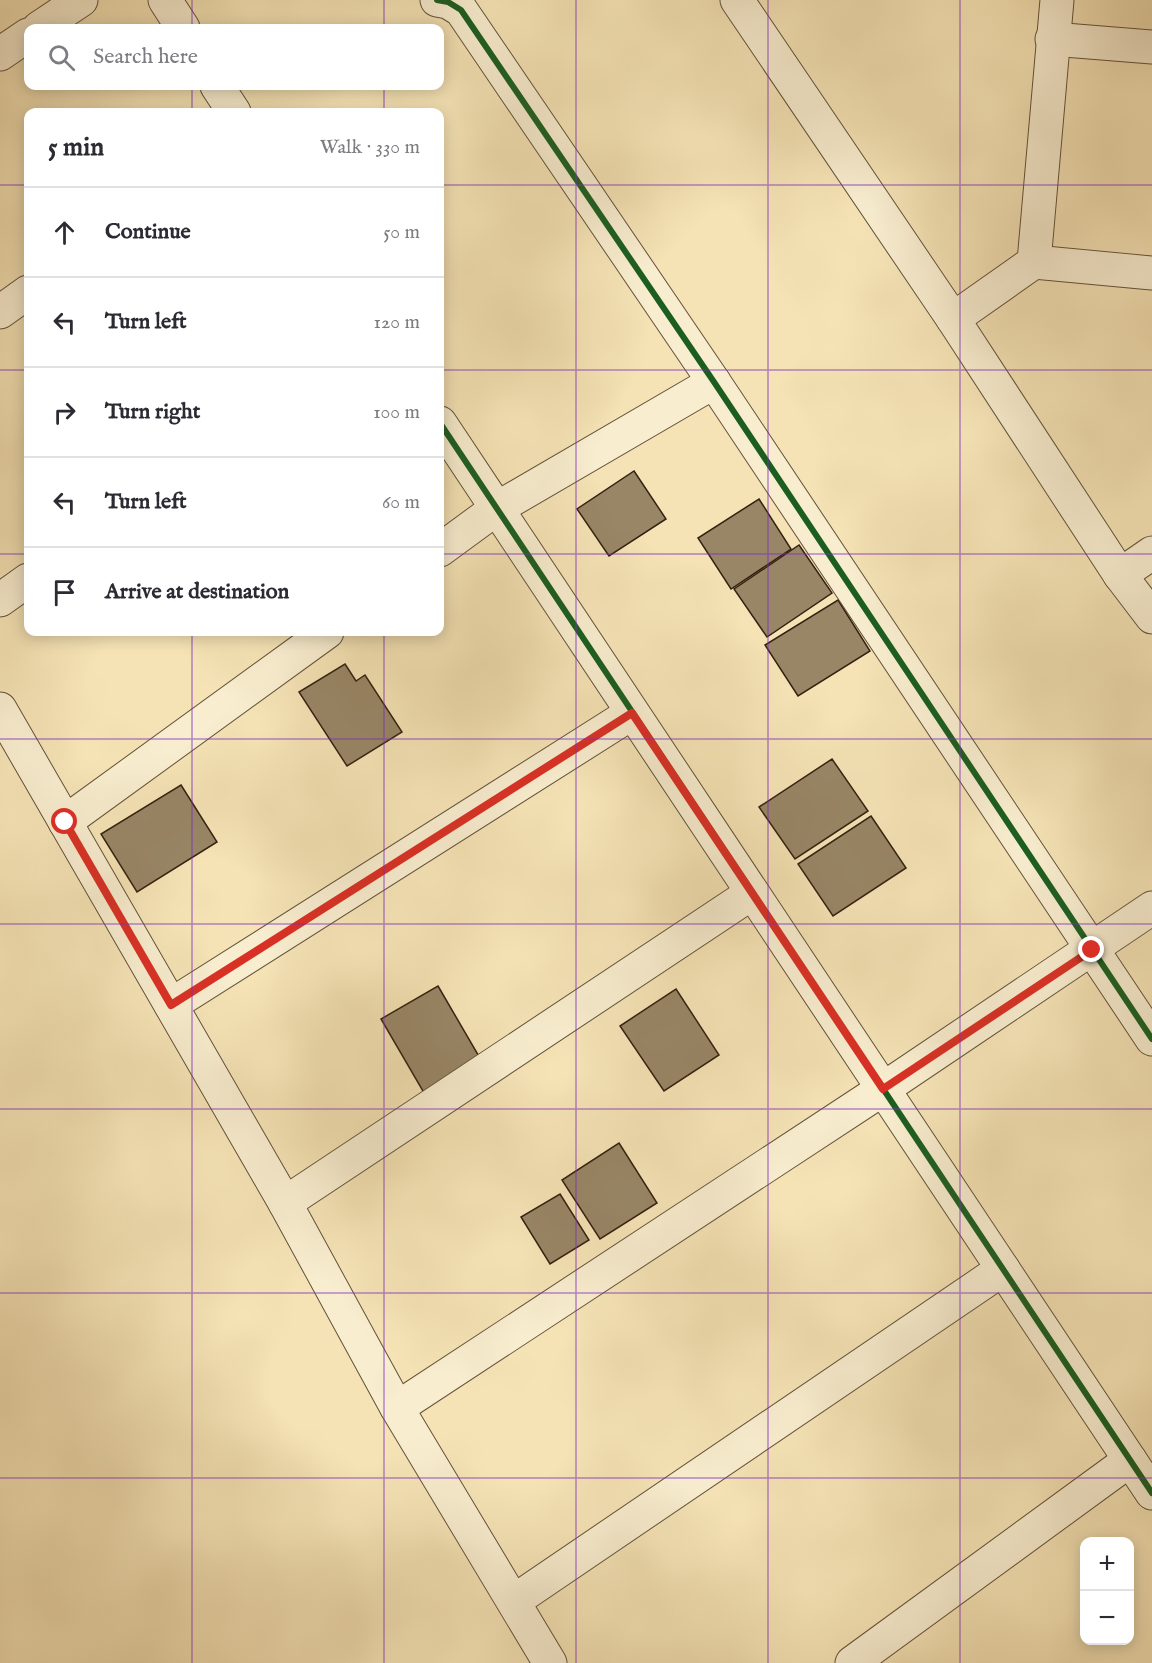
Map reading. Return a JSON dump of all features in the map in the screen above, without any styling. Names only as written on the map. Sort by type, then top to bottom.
[{"type":"street","points":[[45,24],[81,0]]},
{"type":"street","points":[[165,0],[180,24]]},
{"type":"street","points":[[437,0],[448,2],[461,10],[714,382],[1152,1039]]},
{"type":"street","points":[[736,0],[953,320],[1120,575],[1152,617]]},
{"type":"street","points":[[1034,262],[1057,0]]},
{"type":"street","points":[[0,54],[24,38]]},
{"type":"street","points":[[1052,39],[1152,48]]},
{"type":"street","points":[[220,90],[231,108]]},
{"type":"street","points":[[953,320],[1034,262],[1152,273]]},
{"type":"street","points":[[0,312],[24,295]]},
{"type":"street","points":[[444,547],[496,509],[714,382]]},
{"type":"street","points":[[444,429],[1152,1493]]},
{"type":"street","points":[[1120,575],[1152,553]]},
{"type":"street","points":[[0,600],[24,583]]},
{"type":"street","points":[[65,822],[321,636]]},
{"type":"street","points":[[0,709],[285,1203],[397,1408],[550,1663]]},
{"type":"street","points":[[171,1005],[632,713]]},
{"type":"street","points":[[285,1203],[752,893]]},
{"type":"street","points":[[397,1408],[883,1089],[1152,908]]},
{"type":"street","points":[[514,1601],[1003,1269]]},
{"type":"street","points":[[852,1663],[1130,1460]]},
{"type":"building","points":[[634,471],[666,519],[609,556],[577,509]]},
{"type":"building","points":[[759,499],[791,549],[731,589],[698,538]]},
{"type":"building","points":[[799,545],[832,593],[767,637],[734,589]]},
{"type":"building","points":[[838,600],[870,651],[798,696],[765,645]]},
{"type":"building","points":[[345,664],[356,681],[365,675],[402,732],[347,766],[299,692]]},
{"type":"building","points":[[832,759],[868,811],[795,859],[759,807]]},
{"type":"building","points":[[181,785],[217,842],[137,892],[101,834]]},
{"type":"building","points":[[871,816],[906,868],[833,916],[798,864]]},
{"type":"building","points":[[438,986],[484,1065],[427,1098],[381,1019]]},
{"type":"building","points":[[676,989],[719,1055],[664,1091],[620,1026]]},
{"type":"building","points":[[619,1143],[657,1203],[600,1239],[562,1180]]},
{"type":"building","points":[[560,1194],[589,1240],[550,1264],[521,1217]]},
{"type":"cycle path","points":[[437,0],[448,2],[461,10],[714,382],[1152,1039]]},
{"type":"cycle path","points":[[444,429],[1152,1493]]},
{"type":"route","points":[[65,822],[171,1005],[632,713],[883,1089],[1092,950]]}]
